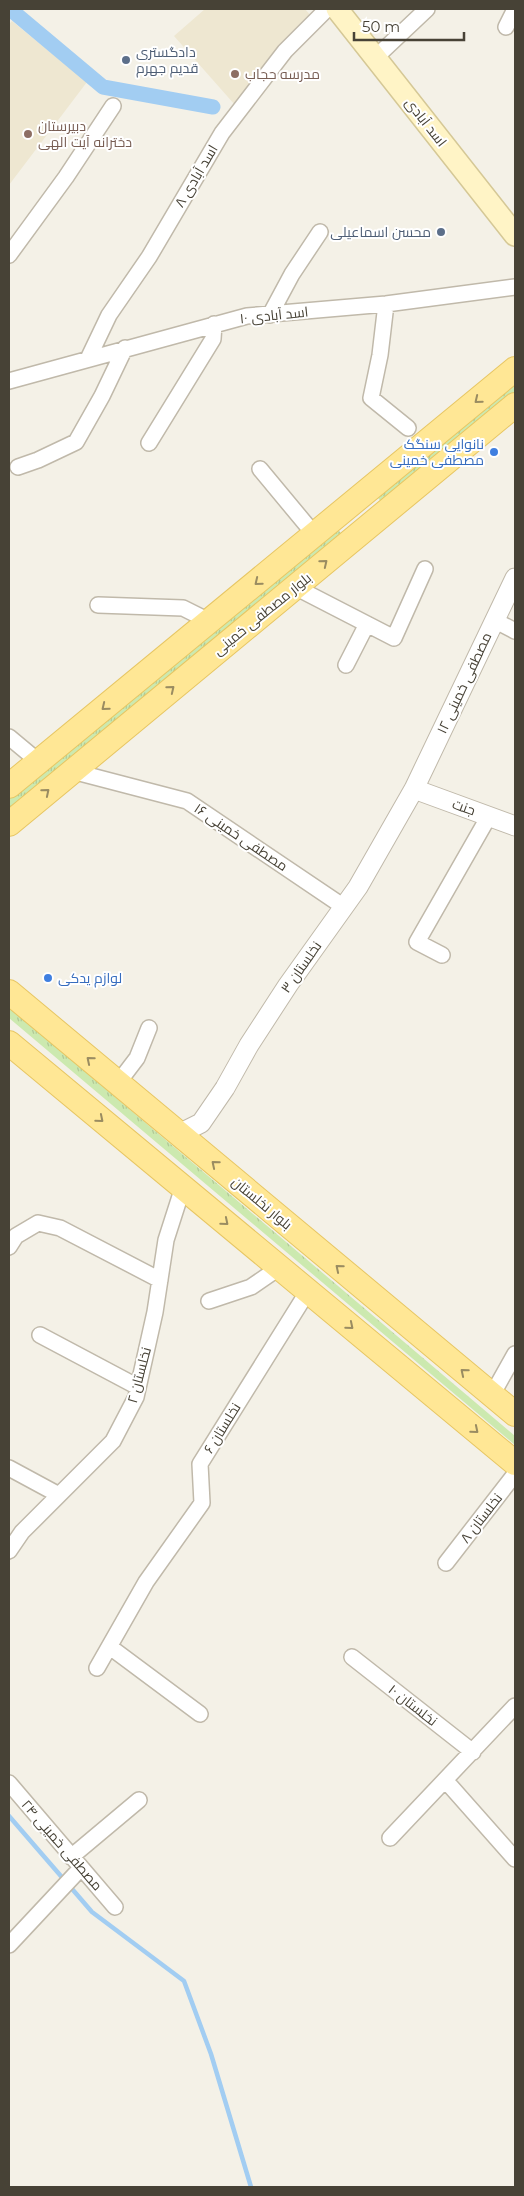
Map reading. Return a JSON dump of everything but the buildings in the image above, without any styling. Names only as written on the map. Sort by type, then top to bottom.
[{"type":"main road","name":"اسد آبادی","points":[[337,9],[509,216],[515,235]]},
{"type":"main road","name":"بلوار مصطفی خمینی","points":[[9,786],[515,369]]},
{"type":"main road","name":"بلوار مصطفی خمینی","points":[[9,824],[515,405]]},
{"type":"main road","points":[[347,508],[364,530]]},
{"type":"main road","name":"بلوار نخلستان","points":[[9,992],[515,1414]]},
{"type":"main road","points":[[9,1043],[515,1463]]},
{"type":"street","name":"اسد آبادی ۸","points":[[88,360],[109,315],[149,257],[222,133],[285,51],[327,9]]},
{"type":"street","points":[[376,58],[427,9]]},
{"type":"street","points":[[506,28],[515,9]]},
{"type":"street","points":[[9,255],[66,177],[113,106]]},
{"type":"street","points":[[270,314],[292,274],[320,232]]},
{"type":"street","name":"اسد آبادی ۱۰","points":[[9,381],[247,316],[386,304],[515,287]]},
{"type":"street","points":[[386,304],[380,355],[371,398],[408,428]]},
{"type":"street","points":[[150,443],[213,339],[214,324]]},
{"type":"street","points":[[18,467],[76,442],[102,396],[125,348]]},
{"type":"street","points":[[260,469],[314,534]]},
{"type":"street","points":[[295,586],[394,638],[426,569]]},
{"type":"street","name":"مصطفی خمینی ۱۲","points":[[414,789],[515,578]]},
{"type":"street","points":[[98,605],[184,608],[210,621]]},
{"type":"street","points":[[494,620],[515,631]]},
{"type":"street","points":[[346,665],[367,624]]},
{"type":"street","points":[[9,737],[39,762]]},
{"type":"street","name":"مصطفی خمینی ۱۶","points":[[72,771],[187,801],[344,907]]},
{"type":"street","name":"جنت","points":[[414,789],[515,826]]},
{"type":"street","name":"نخلستان ۳","points":[[179,1134],[201,1122],[225,1088],[249,1045],[288,985],[358,887],[414,789]]},
{"type":"street","points":[[442,954],[417,942],[489,816]]},
{"type":"street","points":[[118,1083],[137,1058],[149,1028]]},
{"type":"street","name":"نخلستان ۲","points":[[9,1551],[22,1532],[113,1441],[136,1397],[160,1280],[166,1240],[183,1187]]},
{"type":"street","points":[[9,1247],[15,1232],[38,1224],[60,1228],[160,1280]]},
{"type":"street","points":[[209,1301],[251,1288],[280,1267]]},
{"type":"street","name":"نخلستان ۶","points":[[97,1668],[146,1582],[202,1503],[200,1464],[308,1290]]},
{"type":"street","points":[[40,1335],[138,1387]]},
{"type":"street","points":[[492,1395],[515,1354]]},
{"type":"street","points":[[9,1468],[59,1495]]},
{"type":"street","name":"نخلستان ۸","points":[[446,1563],[515,1474]]},
{"type":"street","points":[[110,1647],[200,1714]]},
{"type":"street","name":"نخلستان ۱۰","points":[[352,1657],[473,1752]]},
{"type":"street","points":[[390,1838],[515,1706]]},
{"type":"street","points":[[446,1780],[515,1859]]},
{"type":"street","name":"مصطفی خمینی ۲۴","points":[[9,1783],[115,1907]]},
{"type":"street","points":[[71,1857],[139,1800]]},
{"type":"street","points":[[9,1945],[81,1868]]},
{"type":"shaded area","name":"مدرسه حجاب","points":[[205,9],[305,9],[312,17],[235,105],[174,36]]},
{"type":"shaded area","name":"دبیرستان دخترانه آیت الهی","points":[[12,21],[87,82],[9,185],[9,24]]},
{"type":"green space","points":[[515,383],[515,395],[381,502],[376,495]]},
{"type":"green space","points":[[337,529],[343,535],[9,811],[9,798]]},
{"type":"green space","points":[[9,1007],[515,1436],[515,1445],[9,1018]]},
{"type":"waterway","points":[[10,9],[103,87],[213,107]]},
{"type":"waterway","points":[[9,1816],[92,1912],[184,1981],[211,2054],[251,2187]]},
{"type":"place","name":"دادگستری قدیم جهرم","points":[[126,60]]},
{"type":"place","name":"مدرسه حجاب","points":[[235,74]]},
{"type":"place","name":"دبیرستان دخترانه آیت الهی","points":[[28,134]]},
{"type":"place","name":"محسن اسماعیلی","points":[[441,232]]},
{"type":"place","name":"نانوایی سنگک مصطفی خمینی","points":[[494,452]]},
{"type":"place","name":"لوازم یدکی","points":[[48,978]]}]
